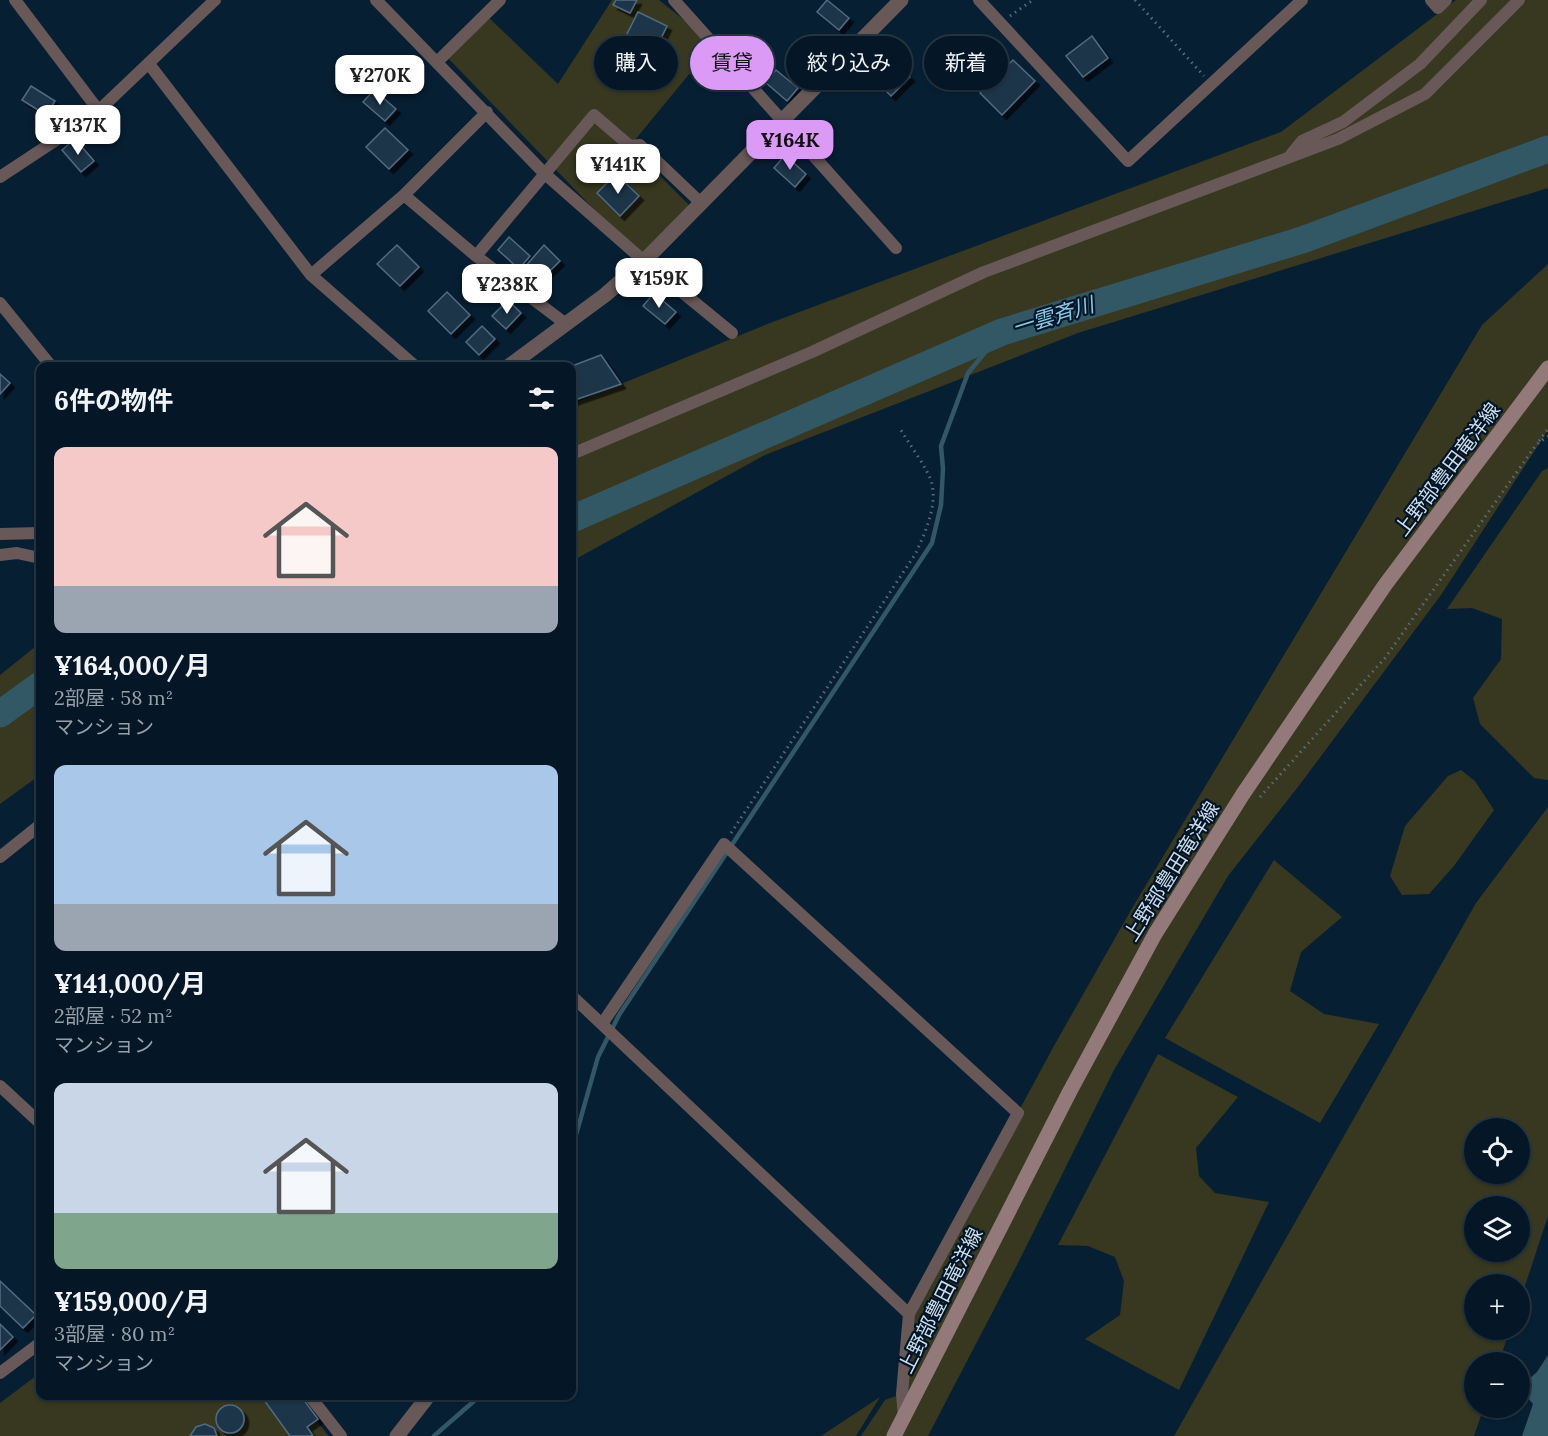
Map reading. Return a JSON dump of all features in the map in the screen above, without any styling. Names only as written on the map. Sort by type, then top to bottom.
[{"type":"main road","name":"上野部豊田竜洋線","points":[[894,1436],[1070,1091],[1155,934],[1243,794],[1385,585],[1548,368]]},
{"type":"street","points":[[15,0],[99,111]]},
{"type":"street","points":[[0,177],[99,111],[215,0]]},
{"type":"street","points":[[376,0],[545,174],[644,261],[732,333]]},
{"type":"street","points":[[437,62],[500,0]]},
{"type":"street","points":[[674,0],[896,248]]},
{"type":"street","points":[[682,10],[693,0]]},
{"type":"street","points":[[514,362],[604,295],[644,261],[901,0]]},
{"type":"street","points":[[979,0],[1128,161],[1302,0]]},
{"type":"street","points":[[1431,0],[1438,8],[1446,0]]},
{"type":"street","points":[[1288,158],[1302,141],[1343,122],[1420,64],[1481,0]]},
{"type":"street","points":[[576,452],[812,352],[984,272],[1338,139],[1425,94],[1520,0]]},
{"type":"street","points":[[148,64],[311,275],[410,362]]},
{"type":"street","points":[[311,275],[404,195],[487,112]]},
{"type":"street","points":[[476,256],[594,115],[630,146],[640,145],[701,203]]},
{"type":"street","points":[[404,195],[476,256],[566,324]]},
{"type":"street","points":[[0,303],[48,362]]},
{"type":"street","points":[[0,534],[36,533]]},
{"type":"street","points":[[0,555],[36,551]]},
{"type":"street","points":[[17,553],[36,557]]},
{"type":"street","points":[[0,857],[36,828]]},
{"type":"street","points":[[602,1024],[724,844],[1018,1113],[909,1314],[902,1394],[904,1417]]},
{"type":"street","points":[[576,1000],[909,1314]]},
{"type":"street","points":[[0,1086],[36,1119]]},
{"type":"street","points":[[0,1373],[36,1346]]},
{"type":"street","points":[[313,1400],[341,1436]]},
{"type":"street","points":[[397,1436],[425,1400]]},
{"type":"path","points":[[1000,23],[1033,0]]},
{"type":"path","points":[[1135,0],[1212,84]]},
{"type":"path","points":[[724,844],[916,553],[927,528],[932,505],[932,484],[899,427]]},
{"type":"path","points":[[1243,794],[1257,801],[1385,658],[1548,429]]},
{"type":"path","points":[[1536,445],[1548,436]]},
{"type":"green space","points":[[612,0],[659,0],[704,36],[690,36],[690,73],[678,88],[678,36],[594,36],[594,90],[676,90],[630,146],[694,210],[644,261],[444,54],[485,14],[558,84]]},
{"type":"green space","points":[[1456,0],[1548,0],[1548,188],[1078,333],[765,455],[576,559],[576,402],[770,323],[1281,132]]},
{"type":"green space","points":[[1548,264],[1548,430],[1441,595],[1301,783],[1228,876],[1114,1070],[1017,1265],[928,1436],[861,1436],[885,1400],[902,1394],[909,1314],[1055,1044],[1131,910],[1482,325]]},
{"type":"green space","points":[[1548,468],[1548,780],[1534,778],[1480,724],[1473,698],[1501,659],[1502,619],[1472,608],[1447,609],[1542,471]]},
{"type":"green space","points":[[36,646],[36,778],[0,804],[0,675]]},
{"type":"green space","points":[[1461,770],[1475,781],[1494,810],[1454,866],[1429,894],[1402,895],[1390,876],[1405,826],[1448,776]]},
{"type":"green space","points":[[1548,807],[1548,1216],[1529,1274],[1464,1274],[1464,1340],[1506,1340],[1502,1352],[1464,1352],[1464,1418],[1480,1418],[1474,1436],[1174,1436],[1476,903]]},
{"type":"green space","points":[[1274,860],[1342,917],[1301,952],[1290,991],[1324,1014],[1379,1024],[1320,1123],[1165,1038]]},
{"type":"green space","points":[[1158,1054],[1238,1097],[1196,1148],[1199,1176],[1215,1193],[1269,1202],[1179,1390],[1085,1339],[1120,1315],[1124,1281],[1115,1257],[1088,1246],[1058,1245]]},
{"type":"green space","points":[[36,1376],[36,1400],[299,1400],[329,1436],[0,1436],[0,1403]]},
{"type":"green space","points":[[880,1397],[856,1436],[821,1436]]},
{"type":"water","points":[[1548,1355],[1548,1436],[1522,1436],[1533,1404],[1530,1401],[1530,1378]]},
{"type":"building","points":[[616,0],[637,0],[630,13],[613,5]]},
{"type":"building","points":[[827,0],[849,18],[839,30],[817,12]]},
{"type":"building","points":[[638,12],[667,26],[662,36],[626,36]]},
{"type":"building","points":[[1092,36],[1108,58],[1083,77],[1066,56]]},
{"type":"building","points":[[1013,60],[1035,81],[1002,115],[980,93],[983,90],[1008,90],[1008,65]]},
{"type":"building","points":[[776,70],[786,78],[786,90],[796,90],[787,101],[774,90]]},
{"type":"building","points":[[31,86],[55,101],[46,115],[22,100]]},
{"type":"building","points":[[374,90],[396,109],[385,121],[363,102]]},
{"type":"building","points":[[885,90],[897,90],[891,96]]},
{"type":"building","points":[[385,128],[408,150],[389,169],[366,147]]},
{"type":"building","points":[[75,139],[94,161],[81,172],[62,150]]},
{"type":"building","points":[[785,155],[806,174],[795,187],[774,168]]},
{"type":"building","points":[[616,174],[639,196],[620,216],[597,193]]},
{"type":"building","points":[[509,237],[530,256],[519,269],[498,250]]},
{"type":"building","points":[[397,245],[419,267],[400,286],[377,264]]},
{"type":"building","points":[[544,245],[560,261],[531,289],[517,276]]},
{"type":"building","points":[[447,292],[470,315],[451,334],[428,311]]},
{"type":"building","points":[[654,293],[676,312],[665,324],[643,306]]},
{"type":"building","points":[[508,300],[521,313],[506,329],[492,316]]},
{"type":"building","points":[[482,326],[495,339],[479,355],[466,342]]},
{"type":"building","points":[[601,355],[621,384],[576,400],[576,364]]},
{"type":"building","points":[[0,374],[10,383],[0,394]]},
{"type":"building","points":[[0,1281],[36,1315],[23,1328],[0,1306]]},
{"type":"building","points":[[0,1324],[13,1337],[0,1350]]},
{"type":"building","points":[[264,1400],[304,1400],[318,1419],[307,1427],[313,1436],[290,1436]]},
{"type":"building","points":[[230,1405],[240,1409],[244,1419],[240,1429],[230,1433],[220,1429],[216,1419],[220,1409]]},
{"type":"building","points":[[205,1424],[214,1428],[217,1436],[190,1436],[196,1427]]},
{"type":"waterway","name":"一雲斉川","points":[[576,517],[1002,332],[1302,240],[1548,149]]},
{"type":"waterway","points":[[576,1135],[598,1057],[619,1015],[932,543],[941,505],[943,469],[941,446],[968,373],[1002,332]]},
{"type":"waterway","name":"一雲斉川","points":[[0,714],[36,688]]},
{"type":"waterway","points":[[434,1436],[475,1400]]}]
